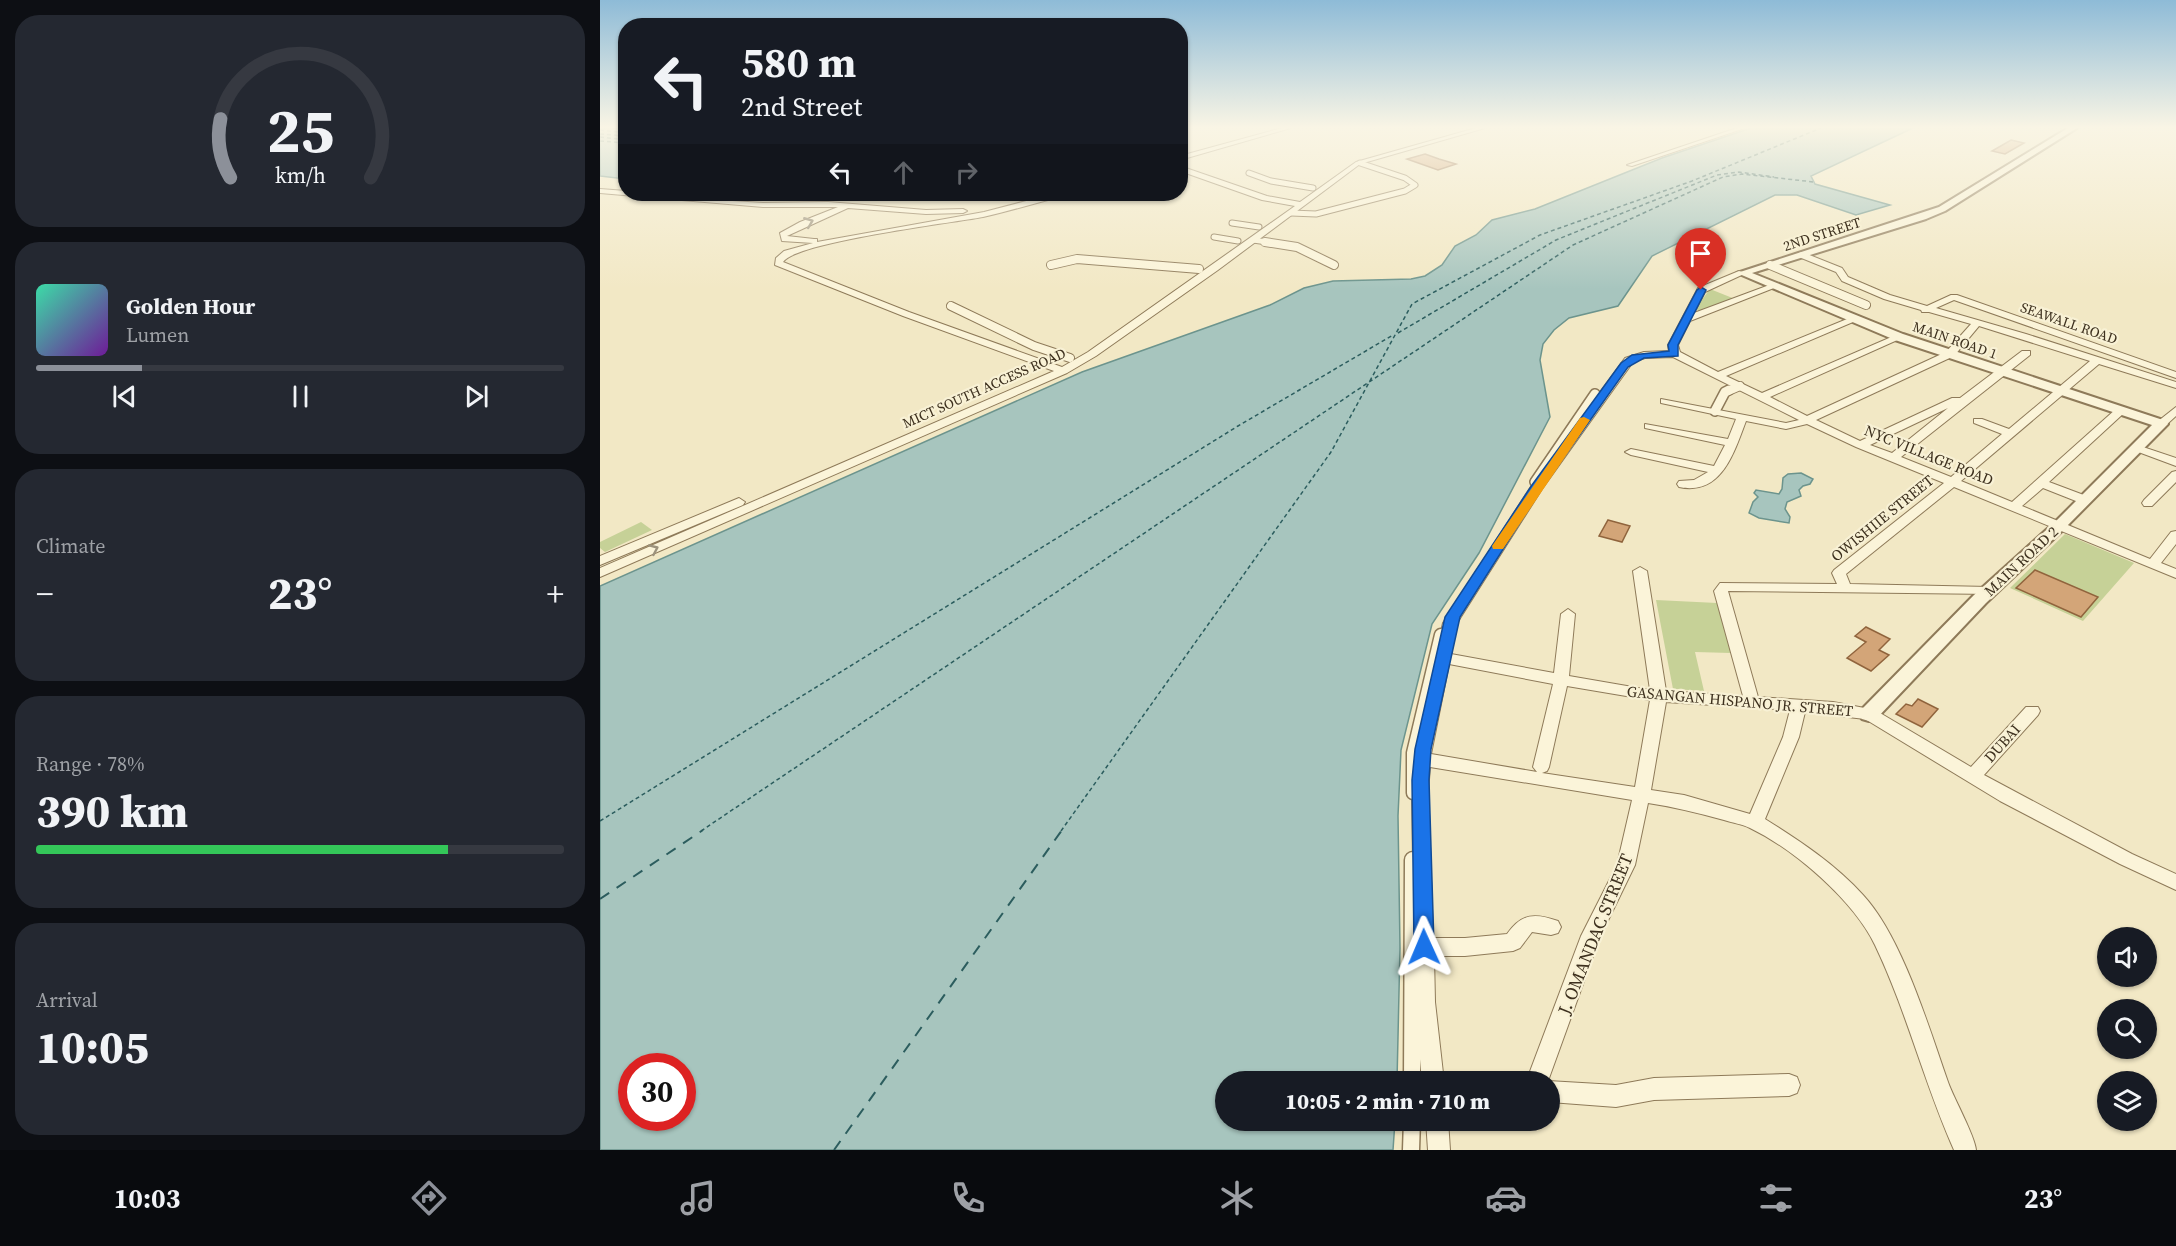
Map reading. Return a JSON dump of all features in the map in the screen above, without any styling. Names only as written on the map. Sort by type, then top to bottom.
[{"type":"street","points":[[1219,182],[1316,214],[1405,191],[1415,185],[1410,182]]},
{"type":"street","points":[[1275,182],[1313,188]]},
{"type":"street","name":"MICT SOUTH ACCESS ROAD","points":[[1295,207],[1322,182]]},
{"type":"street","name":"MICT SOUTH ACCESS ROAD","points":[[1058,369],[1070,358],[1165,292],[1332,182]]},
{"type":"street","name":"2ND STREET","points":[[1675,354],[1673,345],[1701,290],[1742,273],[1942,209],[1986,182]]},
{"type":"street","points":[[600,191],[618,192]]},
{"type":"street","points":[[717,201],[762,205],[851,205],[926,212],[982,212],[1018,201]]},
{"type":"street","points":[[1030,201],[940,222],[831,241],[787,253],[780,258],[778,263],[906,314],[1058,369]]},
{"type":"street","points":[[831,241],[801,241],[785,238],[783,235],[851,205]]},
{"type":"street","points":[[940,222],[966,211]]},
{"type":"street","points":[[1232,223],[1250,236]]},
{"type":"street","name":"MICT SOUTH ACCESS ROAD","points":[[600,573],[714,518],[1092,354],[1177,294],[1250,236]]},
{"type":"street","points":[[1214,237],[1250,236],[1297,247],[1335,265]]},
{"type":"street","points":[[1802,255],[1839,270],[1842,276],[1853,283],[1887,297],[2176,385]]},
{"type":"street","points":[[1051,265],[1077,259],[1199,269]]},
{"type":"street","points":[[1770,265],[1866,305]]},
{"type":"street","name":"MAIN ROAD 1","points":[[1742,273],[1899,337],[2162,424]]},
{"type":"street","points":[[1685,320],[1775,286]]},
{"type":"street","points":[[1165,292],[1177,294]]},
{"type":"street","name":"SEAWALL ROAD","points":[[1925,310],[1954,297],[2176,375]]},
{"type":"street","points":[[951,306],[1034,346],[1070,358]]},
{"type":"street","points":[[1719,375],[1855,319]]},
{"type":"street","points":[[1665,401],[1786,426],[1799,424],[1950,354],[1958,348],[1977,323]]},
{"type":"street","points":[[1762,397],[1899,337]]},
{"type":"street","points":[[1893,458],[2026,353]]},
{"type":"street","points":[[1432,1071],[1425,1002],[1420,792],[1423,759],[1452,617],[1536,488],[1624,365],[1635,357],[1644,355],[1675,354]]},
{"type":"street","name":"NYC VILLAGE ROAD","points":[[1675,354],[1860,445],[2176,574]]},
{"type":"street","name":"OWISHIIE STREET","points":[[1845,588],[1839,573],[1953,482],[2096,361]]},
{"type":"street","points":[[1715,411],[1725,392],[1740,386]]},
{"type":"street","points":[[1860,445],[1979,388]]},
{"type":"street","points":[[1412,1071],[1413,753],[1433,663],[1445,622],[1595,394]]},
{"type":"street","name":"MAIN ROAD 2","points":[[1869,714],[1989,591],[2059,526],[2176,410]]},
{"type":"street","points":[[2013,508],[2120,411]]},
{"type":"street","points":[[1683,484],[1700,484],[1718,471],[1742,417]]},
{"type":"street","points":[[1978,421],[2009,433]]},
{"type":"street","points":[[1649,426],[1731,443]]},
{"type":"street","points":[[2137,448],[2176,462]]},
{"type":"street","points":[[1631,452],[1718,471]]},
{"type":"street","points":[[2148,503],[2176,475]]},
{"type":"street","points":[[2042,483],[2085,500]]},
{"type":"street","name":"MICT SOUTH ACCESS ROAD","points":[[600,561],[714,518]]},
{"type":"street","points":[[2153,564],[2176,535]]},
{"type":"street","name":"J. OMANDAC STREET","points":[[1542,1071],[1591,936],[1626,865],[1641,794],[1659,696],[1640,571]]},
{"type":"street","points":[[1752,702],[1722,588],[1725,586],[1989,591]]},
{"type":"street","points":[[1542,767],[1561,681],[1568,614]]},
{"type":"street","name":"GASANGAN HISPANO JR. STREET","points":[[1444,658],[1636,694],[1799,706],[1869,714],[2006,796],[2126,859],[2176,882]]},
{"type":"street","points":[[1755,822],[1791,737],[1799,706]]},
{"type":"street","name":"DUBAI","points":[[1973,776],[2032,711]]},
{"type":"street","points":[[1423,759],[1684,802],[1755,822],[1804,853],[1833,877],[1857,902],[1875,927],[1893,960],[1945,1105],[1965,1148]]},
{"type":"street","points":[[1424,947],[1465,947],[1513,942],[1525,925],[1530,922],[1551,927]]},
{"type":"street","points":[[1560,1092],[1616,1096],[1654,1089],[1789,1085]]},
{"type":"street","points":[[1411,1150],[1412,1131]]},
{"type":"street","points":[[1438,1131],[1439,1150]]},
{"type":"green space","points":[[1710,289],[1735,299],[1702,312],[1695,309]]},
{"type":"green space","points":[[641,522],[652,530],[605,552],[600,548],[600,542]]},
{"type":"green space","points":[[2065,534],[2134,563],[2083,621],[2010,588]]},
{"type":"green space","points":[[1656,600],[1717,603],[1731,653],[1695,652],[1704,691],[1673,689]]},
{"type":"water","points":[[1603,182],[1814,182],[1815,184],[1890,205],[1856,215],[1797,195],[1775,195],[1652,256],[1618,306],[1569,318],[1554,330],[1543,344],[1540,360],[1550,417],[1479,553],[1432,624],[1401,750],[1398,816],[1400,948],[1397,1071],[1215,1071],[1215,1131],[1394,1131],[1393,1150],[600,1150],[600,586],[1082,372],[1270,305],[1304,288],[1333,281],[1411,279],[1425,276],[1442,265],[1455,246],[1476,235],[1492,220],[1535,209]]},
{"type":"water","points":[[1801,473],[1813,479],[1810,484],[1799,490],[1801,496],[1787,502],[1785,509],[1790,517],[1789,523],[1759,518],[1749,513],[1753,502],[1758,497],[1754,493],[1756,490],[1779,494],[1783,478],[1788,474]]},
{"type":"building","points":[[1608,520],[1630,526],[1622,542],[1599,536]]},
{"type":"building","points":[[2035,570],[2098,597],[2081,617],[2016,588]]},
{"type":"building","points":[[1866,627],[1890,639],[1879,650],[1889,655],[1871,671],[1847,658],[1866,642],[1855,636]]},
{"type":"building","points":[[1918,699],[1938,709],[1922,727],[1896,714],[1906,704],[1912,706]]},
{"type":"ferry route","points":[[1369,382],[1412,304],[1540,235],[1690,182]]},
{"type":"ferry route","points":[[1398,333],[1556,240],[1700,182]]},
{"type":"ferry route","points":[[1369,382],[1573,245],[1713,182]]},
{"type":"ferry route","points":[[600,821],[1238,426],[1393,335]]},
{"type":"ferry route","points":[[701,831],[1369,382]]},
{"type":"ferry route","points":[[1061,831],[1331,452],[1369,382]]},
{"type":"ferry route","points":[[600,899],[703,830]]},
{"type":"ferry route","points":[[834,1150],[1062,830]]},
{"type":"slow traffic","points":[[1498,546],[1584,420]]},
{"type":"route","points":[[1424,947],[1420,780],[1423,749],[1452,617],[1536,488],[1624,365],[1629,360],[1644,355],[1675,354],[1672,349],[1673,345],[1701,290]]}]
